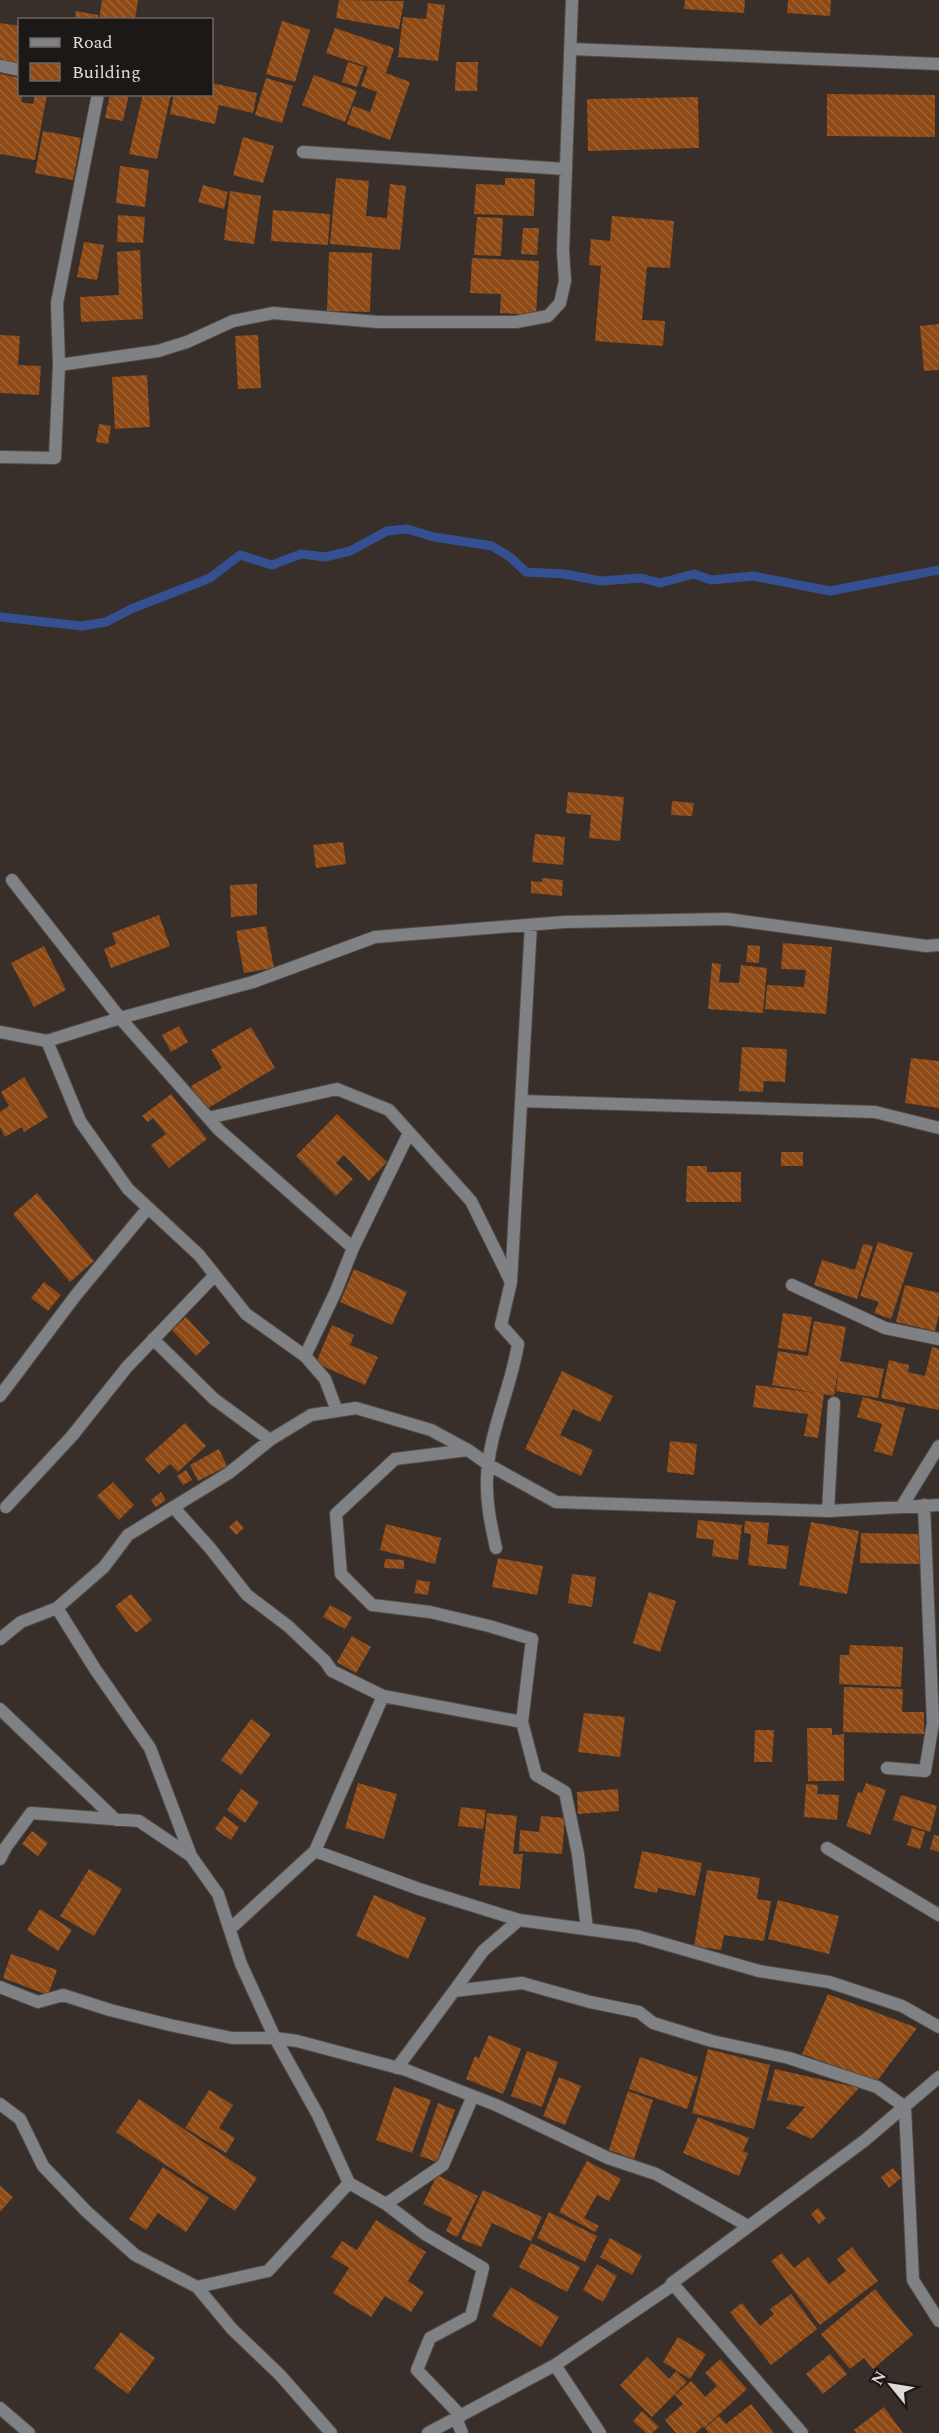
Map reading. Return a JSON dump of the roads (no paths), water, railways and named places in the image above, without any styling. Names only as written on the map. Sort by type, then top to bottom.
[{"type":"street","points":[[59,365],[158,351],[187,342],[233,321],[273,313],[378,322],[516,322],[548,316],[560,303],[565,281],[566,169],[573,0]]},
{"type":"street","points":[[571,49],[939,64]]},
{"type":"street","points":[[0,66],[18,70]]},
{"type":"street","points":[[0,457],[55,458],[59,365],[57,303],[98,96]]},
{"type":"street","points":[[303,152],[566,169]]},
{"type":"street","points":[[12,880],[120,1018],[208,1118],[353,1248]]},
{"type":"street","points":[[0,1032],[47,1041],[120,1018],[253,982],[375,937],[564,922],[727,919],[926,946],[939,945]]},
{"type":"street","points":[[496,1548],[489,1514],[487,1478],[503,1400],[516,1361],[518,1344],[501,1325],[511,1282],[531,925]]},
{"type":"street","points":[[47,1041],[80,1121],[128,1189],[199,1255],[246,1314],[305,1356],[325,1379],[337,1411]]},
{"type":"street","points":[[208,1118],[337,1089],[389,1110],[471,1201],[511,1282]]},
{"type":"street","points":[[521,1101],[875,1112],[939,1128]]},
{"type":"street","points":[[305,1356],[336,1291],[353,1248],[409,1133]]},
{"type":"street","points":[[0,1396],[76,1295],[148,1208]]},
{"type":"street","points":[[2,1508],[72,1436],[127,1367],[215,1275]]},
{"type":"street","points":[[792,1285],[885,1328],[939,1339]]},
{"type":"street","points":[[153,1339],[214,1399],[270,1440]]},
{"type":"street","points":[[828,1511],[834,1403]]},
{"type":"street","points":[[0,1640],[21,1623],[57,1608],[104,1567],[128,1535],[229,1473],[270,1440],[311,1415],[356,1408],[431,1431],[468,1450],[489,1466],[555,1502],[828,1511],[939,1505]]},
{"type":"street","points":[[902,1506],[939,1446]]},
{"type":"street","points":[[468,1450],[395,1459],[336,1514],[341,1574],[372,1605],[430,1612],[489,1626],[532,1640],[522,1722],[536,1774],[565,1792],[578,1854],[587,1929]]},
{"type":"street","points":[[180,1503],[175,1509],[210,1548],[247,1595],[288,1626],[325,1661],[332,1671],[383,1696],[522,1722]]},
{"type":"street","points":[[887,1768],[925,1772],[933,1723],[924,1505]]},
{"type":"street","points":[[57,1608],[95,1669],[150,1748],[191,1856],[218,1894],[241,1964],[275,2038],[318,2115],[349,2183],[386,2204],[425,2234],[483,2268],[471,2316],[430,2338],[417,2370],[458,2417],[462,2433]]},
{"type":"street","points":[[230,1929],[315,1851],[383,1696]]},
{"type":"street","points":[[0,1709],[116,1820]]},
{"type":"street","points":[[0,1859],[31,1813],[139,1821],[191,1856]]},
{"type":"street","points":[[827,1848],[939,1915]]},
{"type":"street","points":[[315,1851],[419,1890],[519,1920],[637,1936],[759,1971],[829,1982],[902,2006],[939,2027]]},
{"type":"street","points":[[397,2068],[483,1952],[519,1920]]},
{"type":"street","points":[[454,1991],[522,1983],[590,2002],[639,2012],[653,2023],[712,2041],[789,2058],[877,2086],[905,2107]]},
{"type":"street","points":[[0,1987],[38,2002],[63,1995],[110,2010],[201,2032],[232,2038],[275,2038],[297,2042],[397,2068],[496,2105],[608,2158],[656,2174],[748,2226]]},
{"type":"street","points":[[428,2433],[555,2365],[670,2287],[672,2283],[864,2140],[939,2076]]},
{"type":"street","points":[[386,2204],[443,2166],[472,2096]]},
{"type":"street","points":[[0,2104],[20,2119],[43,2166],[87,2211],[135,2255],[197,2287],[232,2329],[280,2375],[331,2433]]},
{"type":"street","points":[[905,2107],[913,2280],[939,2320]]},
{"type":"street","points":[[197,2287],[268,2271],[349,2183]]},
{"type":"street","points":[[672,2283],[802,2433]]},
{"type":"street","points":[[555,2365],[600,2433]]},
{"type":"street","points":[[0,2408],[29,2433]]},
{"type":"waterway","points":[[0,617],[82,626],[106,622],[131,609],[210,578],[240,555],[272,565],[301,554],[325,557],[350,551],[387,531],[407,529],[434,537],[492,546],[510,557],[526,572],[564,574],[601,581],[641,578],[660,583],[694,574],[711,580],[753,576],[830,591],[939,570]]}]
